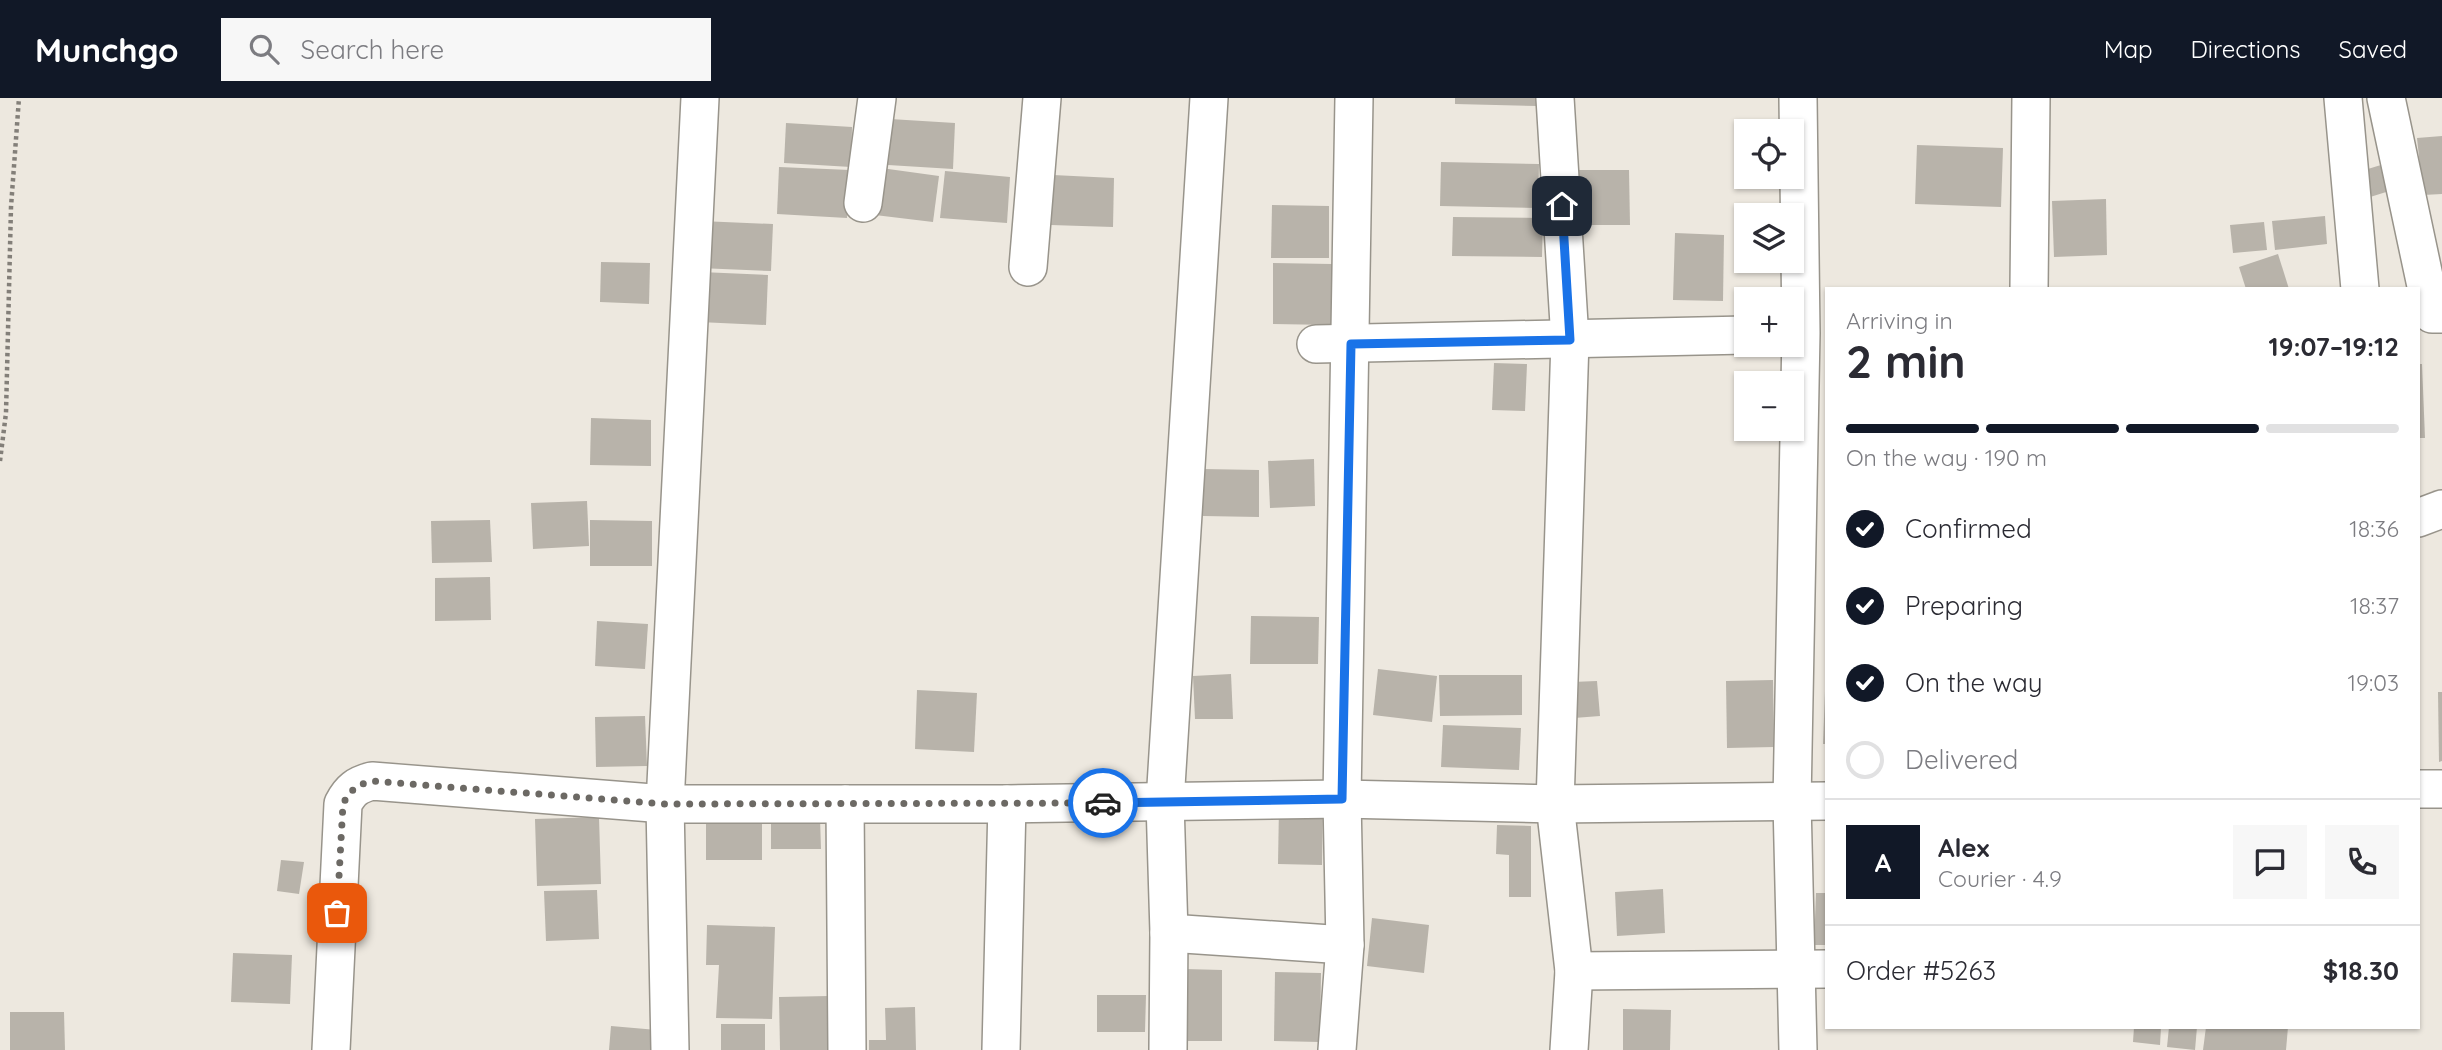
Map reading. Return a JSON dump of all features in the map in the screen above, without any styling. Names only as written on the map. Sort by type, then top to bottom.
[{"type":"street","points":[[670,1050],[665,804],[700,98]]},
{"type":"street","points":[[863,204],[877,98]]},
{"type":"street","points":[[1028,267],[1042,98]]},
{"type":"street","points":[[1168,1050],[1169,933],[1165,803],[1209,98]]},
{"type":"street","points":[[1338,1050],[1345,945],[1333,344],[1353,98]]},
{"type":"street","points":[[1555,98],[1570,340],[1555,804],[1574,971],[1569,1050]]},
{"type":"street","points":[[1798,98],[1807,333],[1812,969],[1798,1050]]},
{"type":"street","points":[[2029,287],[2031,98]]},
{"type":"street","points":[[2343,98],[2360,287]]},
{"type":"street","points":[[2386,98],[2432,314],[2442,314]]},
{"type":"street","points":[[2420,321],[2442,320]]},
{"type":"street","points":[[1333,344],[1734,335]]},
{"type":"street","points":[[2420,517],[2442,509]]},
{"type":"street","points":[[331,1050],[343,804],[350,792],[359,785],[372,781],[665,804],[1165,803],[1342,799],[1555,804],[1810,801]]},
{"type":"street","points":[[2420,789],[2442,789]]},
{"type":"street","points":[[845,804],[847,1050]]},
{"type":"street","points":[[1000,1050],[1007,804]]},
{"type":"street","points":[[1169,933],[1345,945]]},
{"type":"street","points":[[1574,971],[1812,969]]},
{"type":"path","points":[[0,461],[6,413],[11,207],[19,98]]},
{"type":"building","points":[[1455,98],[1537,98],[1537,106],[1455,104]]},
{"type":"building","points":[[890,119],[955,123],[953,169],[888,165]]},
{"type":"building","points":[[786,123],[852,127],[851,167],[784,163]]},
{"type":"building","points":[[2442,136],[2442,194],[2423,195],[2417,138]]},
{"type":"building","points":[[1917,145],[2003,148],[2001,207],[1915,204]]},
{"type":"building","points":[[2394,161],[2402,187],[2367,198],[2358,172]]},
{"type":"building","points":[[1441,162],[1539,164],[1538,208],[1440,206]]},
{"type":"building","points":[[779,167],[850,170],[847,218],[777,214]]},
{"type":"building","points":[[881,168],[939,176],[933,222],[875,215]]},
{"type":"building","points":[[1578,170],[1629,170],[1630,225],[1579,225]]},
{"type":"building","points":[[945,171],[1010,177],[1007,223],[940,218]]},
{"type":"building","points":[[1053,175],[1114,178],[1113,227],[1051,225]]},
{"type":"building","points":[[2106,199],[2107,255],[2054,257],[2052,201]]},
{"type":"building","points":[[1272,205],[1329,206],[1329,258],[1271,258]]},
{"type":"building","points":[[2325,216],[2327,244],[2275,250],[2272,221]]},
{"type":"building","points":[[1453,217],[1543,218],[1542,257],[1452,256]]},
{"type":"building","points":[[701,221],[773,224],[771,271],[699,268]]},
{"type":"building","points":[[2264,222],[2267,250],[2233,253],[2230,225]]},
{"type":"building","points":[[1675,233],[1724,235],[1723,301],[1673,300]]},
{"type":"building","points":[[2278,254],[2288,287],[2245,287],[2239,267]]},
{"type":"building","points":[[601,262],[650,263],[649,304],[600,302]]},
{"type":"building","points":[[1273,263],[1332,264],[1332,325],[1273,324]]},
{"type":"building","points":[[701,272],[768,275],[766,325],[699,322]]},
{"type":"building","points":[[1494,363],[1527,364],[1525,411],[1492,410]]},
{"type":"building","points":[[2420,364],[2422,364],[2425,438],[2420,438]]},
{"type":"building","points":[[591,418],[651,420],[651,466],[590,465]]},
{"type":"building","points":[[1314,459],[1315,506],[1270,508],[1268,461]]},
{"type":"building","points":[[1203,469],[1259,470],[1259,517],[1203,516]]},
{"type":"building","points":[[587,501],[589,546],[533,549],[531,503]]},
{"type":"building","points":[[490,520],[492,562],[432,563],[431,521]]},
{"type":"building","points":[[590,520],[652,521],[652,566],[590,566]]},
{"type":"building","points":[[490,577],[491,620],[435,621],[435,578]]},
{"type":"building","points":[[1251,616],[1319,617],[1318,664],[1250,664]]},
{"type":"building","points":[[597,621],[648,624],[645,669],[595,666]]},
{"type":"building","points":[[1378,669],[1437,676],[1432,722],[1373,715]]},
{"type":"building","points":[[1231,674],[1233,719],[1195,719],[1193,676]]},
{"type":"building","points":[[1439,675],[1522,675],[1522,715],[1440,716]]},
{"type":"building","points":[[1773,680],[1774,747],[1727,748],[1726,681]]},
{"type":"building","points":[[1597,681],[1600,716],[1574,718],[1572,682]]},
{"type":"building","points":[[917,690],[977,693],[974,752],[915,749]]},
{"type":"building","points":[[1825,692],[1825,744],[1823,744]]},
{"type":"building","points":[[2438,692],[2442,692],[2442,761],[2439,762]]},
{"type":"building","points":[[645,716],[647,766],[596,767],[595,717]]},
{"type":"building","points":[[1443,725],[1521,728],[1519,770],[1441,767]]},
{"type":"building","points":[[1279,806],[1323,806],[1322,865],[1278,864]]},
{"type":"building","points":[[599,817],[601,884],[537,886],[535,819]]},
{"type":"building","points":[[706,817],[762,817],[762,860],[706,860]]},
{"type":"building","points":[[820,818],[821,849],[771,849],[771,819]]},
{"type":"building","points":[[1497,825],[1531,826],[1531,897],[1509,897],[1509,855],[1496,854]]},
{"type":"building","points":[[281,860],[304,862],[299,894],[277,891]]},
{"type":"building","points":[[1663,889],[1665,933],[1617,936],[1615,892]]},
{"type":"building","points":[[597,890],[599,939],[546,941],[544,891]]},
{"type":"building","points":[[1816,893],[1825,893],[1825,945],[1814,945]]},
{"type":"building","points":[[1372,918],[1429,925],[1424,973],[1367,966]]},
{"type":"building","points":[[707,925],[775,927],[772,1019],[716,1018],[719,965],[706,965]]},
{"type":"building","points":[[233,953],[292,955],[290,1004],[231,1002]]},
{"type":"building","points":[[1185,969],[1222,970],[1222,1041],[1185,1041]]},
{"type":"building","points":[[1275,972],[1321,973],[1320,1042],[1274,1041]]},
{"type":"building","points":[[1097,995],[1146,995],[1145,1032],[1097,1032]]},
{"type":"building","points":[[829,996],[830,1050],[780,1050],[779,997]]},
{"type":"building","points":[[915,1007],[916,1050],[869,1050],[869,1040],[886,1040],[885,1008]]},
{"type":"building","points":[[1623,1009],[1671,1010],[1670,1050],[1623,1050]]},
{"type":"building","points":[[10,1012],[64,1012],[65,1050],[10,1050]]},
{"type":"building","points":[[721,1024],[765,1024],[765,1050],[721,1050]]},
{"type":"building","points":[[611,1026],[657,1030],[656,1050],[609,1050]]},
{"type":"building","points":[[2134,1029],[2161,1029],[2160,1045],[2133,1042]]},
{"type":"building","points":[[2169,1029],[2197,1029],[2195,1050],[2167,1047]]},
{"type":"building","points":[[2206,1029],[2288,1029],[2286,1050],[2203,1050]]},
{"type":"way so far","points":[[337,913],[343,804],[350,792],[359,785],[372,781],[665,804],[1103,803]]},
{"type":"route","points":[[1103,803],[1342,799],[1351,344],[1570,340],[1562,206]]}]
